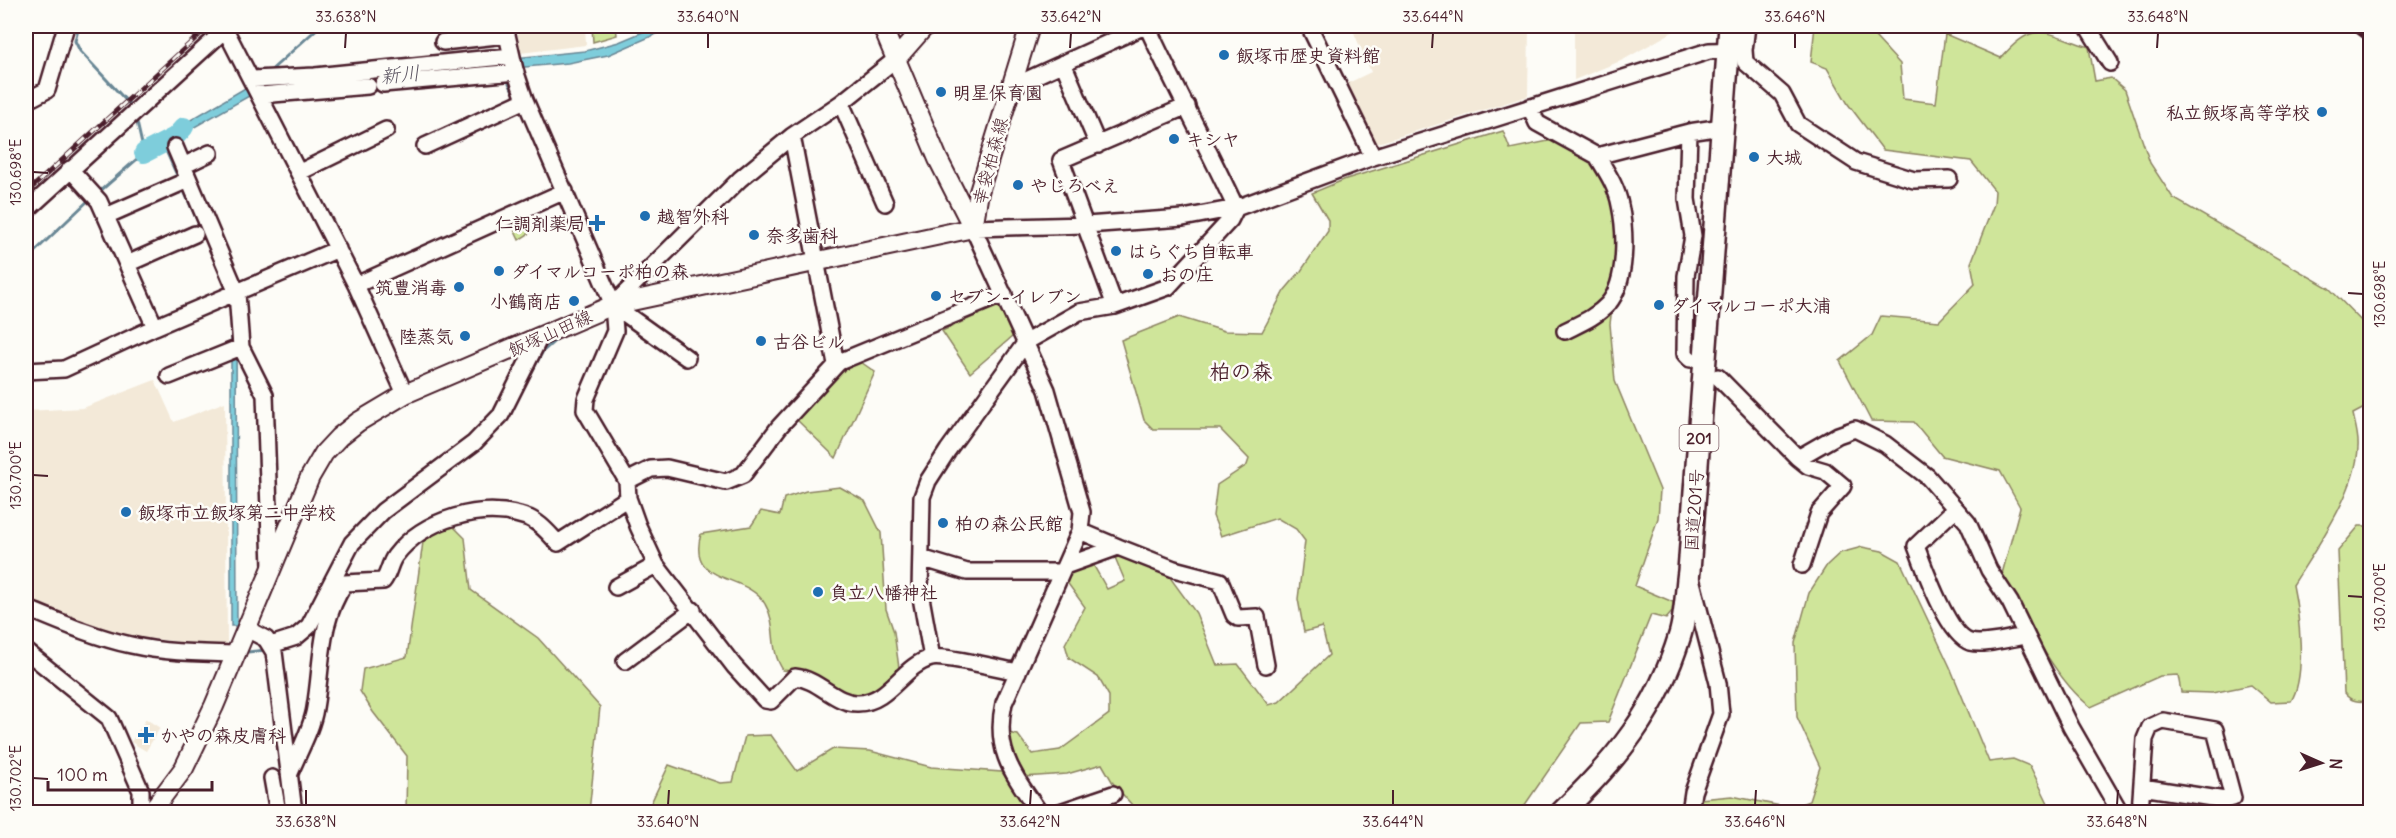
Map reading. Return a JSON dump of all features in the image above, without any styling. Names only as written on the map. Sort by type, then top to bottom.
[{"type":"highway","name":"国道201号","points":[[1562,813],[1606,770],[1635,732],[1662,683],[1681,633],[1689,571],[1722,127],[1736,50],[1730,26]]},
{"type":"main road","points":[[882,26],[938,159],[973,228]]},
{"type":"main road","points":[[896,59],[925,26]]},
{"type":"main road","name":"幸袋柏森線","points":[[973,228],[979,192],[1030,26]]},
{"type":"main road","name":"飯塚山田線","points":[[151,813],[194,750],[237,654],[310,477],[324,453],[358,422],[405,394],[539,339],[614,305],[973,228]]},
{"type":"street","points":[[26,101],[47,90],[66,26]]},
{"type":"street","points":[[1011,87],[1146,26],[1236,207]]},
{"type":"street","points":[[1309,26],[1373,157]]},
{"type":"street","points":[[1736,50],[1747,26]]},
{"type":"street","points":[[2087,26],[2110,63]]},
{"type":"street","points":[[26,211],[227,27],[356,285],[405,394]]},
{"type":"street","points":[[443,42],[506,30],[513,64],[525,100],[614,305],[615,331],[584,406],[627,482],[628,498],[656,566],[693,610],[734,666],[765,700],[771,701],[795,677],[808,678],[847,702],[869,702],[882,696],[902,675],[932,658],[1018,672]]},
{"type":"street","points":[[1039,813],[1007,764],[1000,735],[1004,703],[1080,531],[1082,512],[1065,446],[1047,390],[973,228],[1086,225],[1183,218],[1236,207],[1373,157],[1530,107],[1709,51],[1736,50]]},
{"type":"street","points":[[1736,50],[1745,62],[1782,94],[1798,124],[1827,145],[1857,162],[1914,180],[1949,178]]},
{"type":"street","points":[[614,305],[740,179],[843,107],[896,59]]},
{"type":"street","points":[[1063,63],[1098,144]]},
{"type":"street","points":[[257,87],[315,76],[513,64]]},
{"type":"street","points":[[257,87],[376,85],[513,64]]},
{"type":"street","points":[[425,146],[525,100]]},
{"type":"street","points":[[1115,306],[1061,160],[1187,106]]},
{"type":"street","points":[[843,107],[885,203]]},
{"type":"street","points":[[1530,107],[1537,123],[1596,156],[1613,184],[1620,205],[1622,242],[1618,285],[1609,302],[1595,316],[1565,331]]},
{"type":"street","points":[[1596,156],[1689,132],[1722,127]]},
{"type":"street","points":[[300,172],[386,130]]},
{"type":"street","points":[[1689,132],[1687,199],[1693,236],[1686,276],[1684,336],[1685,354],[1690,359]]},
{"type":"street","points":[[794,141],[836,364]]},
{"type":"street","points":[[175,147],[184,177],[232,294],[236,349],[265,394],[271,567]]},
{"type":"street","points":[[106,216],[184,177],[210,153]]},
{"type":"street","points":[[70,170],[95,196],[106,216],[154,327]]},
{"type":"street","points":[[356,285],[565,190]]},
{"type":"street","points":[[932,658],[923,619],[921,558],[922,497],[928,481],[1026,342],[1078,312],[1115,306],[1168,287],[1230,220],[1236,207]]},
{"type":"street","points":[[127,264],[195,234]]},
{"type":"street","points":[[26,371],[64,369],[154,327],[338,249]]},
{"type":"street","points":[[627,482],[651,468],[667,468],[726,482],[734,480],[743,475],[779,427],[836,364],[1004,294]]},
{"type":"street","points":[[614,305],[687,357]]},
{"type":"street","points":[[290,773],[315,710],[321,642],[328,600],[352,543],[383,511],[474,443],[501,416],[539,339]]},
{"type":"street","points":[[169,376],[236,349]]},
{"type":"street","points":[[1718,377],[1798,459],[1808,466],[1826,471],[1843,486],[1819,513],[1802,565]]},
{"type":"street","points":[[1798,459],[1838,435],[1855,429],[1885,444],[1928,477],[1968,523],[1989,570],[2010,602],[2071,728],[2120,813]]},
{"type":"street","points":[[271,645],[302,633],[328,600],[345,583],[382,580],[395,556],[423,531],[438,522],[468,514],[503,513],[526,517],[540,525],[558,543],[628,498]]},
{"type":"street","points":[[1955,509],[1916,546],[1942,610],[1964,640],[1973,643],[2025,636]]},
{"type":"street","points":[[1080,531],[1174,569],[1220,581],[1234,615],[1238,618],[1257,617],[1266,665]]},
{"type":"street","points":[[921,558],[967,572],[1063,569],[1118,547]]},
{"type":"street","points":[[616,587],[656,566]]},
{"type":"street","points":[[1689,571],[1718,683],[1721,714],[1693,792],[1690,813]]},
{"type":"street","points":[[26,608],[74,628],[131,645],[183,652],[237,654]]},
{"type":"street","points":[[625,661],[693,610]]},
{"type":"street","points":[[247,629],[266,639],[271,645],[294,813]]},
{"type":"street","points":[[26,651],[109,718],[141,791],[141,804],[137,813]]},
{"type":"street","points":[[2140,813],[2145,739],[2150,727],[2163,721],[2215,730],[2233,798],[2224,800],[2142,787]]},
{"type":"street","points":[[272,778],[278,813]]},
{"type":"street","points":[[1060,813],[1113,794]]},
{"type":"shaded area","points":[[517,26],[585,26],[586,45],[520,53]]},
{"type":"shaded area","points":[[1377,26],[1529,26],[1528,96],[1375,144],[1344,85],[1371,72],[1354,33]]},
{"type":"shaded area","points":[[1574,26],[1683,26],[1623,60],[1574,80]]},
{"type":"shaded area","name":"飯塚市立飯塚第二中学校","points":[[155,380],[174,422],[225,402],[227,644],[205,645],[128,636],[53,614],[26,603],[26,411],[83,408]]},
{"type":"shaded area","name":"かやの森皮膚科","points":[[146,719],[160,728],[146,751],[131,742]]},
{"type":"green space","points":[[592,26],[616,26],[617,35],[593,42]]},
{"type":"green space","points":[[1815,26],[1865,26],[1900,64],[1903,99],[1936,103],[1945,34],[2001,58],[2013,45],[2032,33],[2051,34],[2089,47],[2095,81],[2111,78],[2125,90],[2150,163],[2173,198],[2329,288],[2370,330],[2370,405],[2353,414],[2358,443],[2351,482],[2334,519],[2293,585],[2299,628],[2300,661],[2296,690],[2291,701],[2271,702],[2251,685],[2212,693],[2181,692],[2178,675],[2160,676],[2091,707],[2065,681],[2053,664],[2002,574],[2020,507],[2000,471],[1942,456],[1914,422],[1871,421],[1840,361],[1872,335],[1881,316],[1939,321],[1975,284],[1971,263],[1994,204],[1995,191],[1971,161],[1883,150],[1848,104],[1827,68],[1811,62]]},
{"type":"green space","points":[[1503,131],[1510,149],[1553,140],[1593,159],[1617,206],[1618,260],[1610,324],[1615,381],[1660,490],[1658,518],[1635,586],[1673,602],[1672,612],[1666,619],[1651,615],[1608,722],[1581,723],[1520,812],[1138,812],[1113,783],[1102,764],[1067,774],[1023,777],[1013,764],[1008,733],[1018,735],[1032,754],[1060,750],[1109,714],[1109,696],[1098,677],[1069,658],[1065,644],[1085,607],[1066,581],[1072,568],[1091,561],[1107,589],[1125,581],[1114,555],[1119,554],[1169,576],[1196,613],[1217,665],[1238,664],[1269,705],[1279,702],[1329,655],[1322,627],[1304,632],[1298,599],[1305,541],[1296,529],[1277,518],[1221,536],[1213,516],[1217,485],[1247,465],[1249,459],[1220,429],[1153,429],[1144,420],[1121,340],[1179,317],[1224,331],[1262,332],[1284,291],[1301,271],[1328,231],[1328,220],[1312,193],[1346,179]]},
{"type":"green space","points":[[527,215],[533,231],[519,240],[510,221]]},
{"type":"green space","points":[[1002,304],[1013,336],[970,373],[942,331]]},
{"type":"green space","points":[[858,360],[875,372],[836,458],[795,418],[839,369]]},
{"type":"green space","points":[[840,487],[865,501],[881,533],[886,609],[894,632],[899,668],[895,677],[879,692],[862,698],[849,697],[807,673],[783,670],[778,662],[771,620],[765,604],[745,587],[710,571],[702,562],[699,551],[701,534],[751,526],[761,511],[780,515],[784,498],[806,491]]},
{"type":"green space","points":[[2359,526],[2370,526],[2370,701],[2352,700],[2344,693],[2338,551]]},
{"type":"green space","points":[[454,527],[465,538],[471,590],[538,638],[600,707],[589,812],[406,812],[407,756],[360,691],[363,669],[407,657],[423,542],[437,531]]},
{"type":"green space","points":[[1862,547],[1882,551],[1900,561],[1950,667],[1989,762],[2013,759],[2030,766],[2048,803],[2045,812],[1698,812],[1700,799],[1732,796],[1790,808],[1809,801],[1820,767],[1797,717],[1795,643],[1809,593],[1827,565],[1840,553]]},
{"type":"green space","points":[[771,735],[797,771],[833,749],[870,751],[931,767],[1002,772],[1029,812],[641,812],[650,805],[669,765],[720,783],[733,782],[745,736]]},
{"type":"water","points":[[657,26],[675,26],[608,55],[568,63],[256,92],[182,134],[169,145],[231,288],[236,315],[237,626],[231,626],[231,305],[226,287],[164,148],[164,141],[179,131],[182,125],[252,84],[585,51],[619,42]]},
{"type":"waterway","points":[[79,26],[75,41],[80,51],[132,107]]},
{"type":"waterway","points":[[268,73],[320,26]]},
{"type":"waterway","points":[[507,79],[517,99]]},
{"type":"waterway","points":[[99,192],[144,153],[136,118]]},
{"type":"waterway","name":"新川","points":[[144,153],[175,137],[184,127]]},
{"type":"waterway","points":[[26,260],[91,198]]},
{"type":"waterway","points":[[521,392],[543,351],[559,337]]},
{"type":"waterway","points":[[248,652],[266,650]]},
{"type":"railway","points":[[26,193],[209,26]]},
{"type":"railway","points":[[2350,26],[2370,41]]},
{"type":"place","name":"飯塚市歴史資料館","points":[[1224,55]]},
{"type":"place","name":"明星保育園","points":[[941,92]]},
{"type":"place","name":"私立飯塚高等学校","points":[[2322,112]]},
{"type":"place","name":"キシヤ","points":[[1174,139]]},
{"type":"place","name":"大城","points":[[1754,157]]},
{"type":"place","name":"やじろべえ","points":[[1018,185]]},
{"type":"place","name":"越智外科","points":[[645,216]]},
{"type":"place","name":"仁調剤薬局","points":[[597,223]]},
{"type":"place","name":"奈多歯科","points":[[754,235]]},
{"type":"place","name":"はらぐち自転車","points":[[1116,251]]},
{"type":"place","name":"ダイマルコーポ柏の森","points":[[499,271]]},
{"type":"place","name":"おの庄","points":[[1148,274]]},
{"type":"place","name":"筑豊消毒","points":[[459,287]]},
{"type":"place","name":"セブン-イレブン","points":[[936,296]]},
{"type":"place","name":"小鶴商店","points":[[574,301]]},
{"type":"place","name":"ダイマルコーポ大浦","points":[[1659,305]]},
{"type":"place","name":"陸蒸気","points":[[465,336]]},
{"type":"place","name":"古谷ビル","points":[[761,341]]},
{"type":"place","name":"飯塚市立飯塚第二中学校","points":[[126,512]]},
{"type":"place","name":"柏の森公民館","points":[[943,523]]},
{"type":"place","name":"負立八幡神社","points":[[818,592]]},
{"type":"place","name":"かやの森皮膚科","points":[[146,735]]},
{"type":"district","name":"柏の森","points":[[1241,371]]}]
